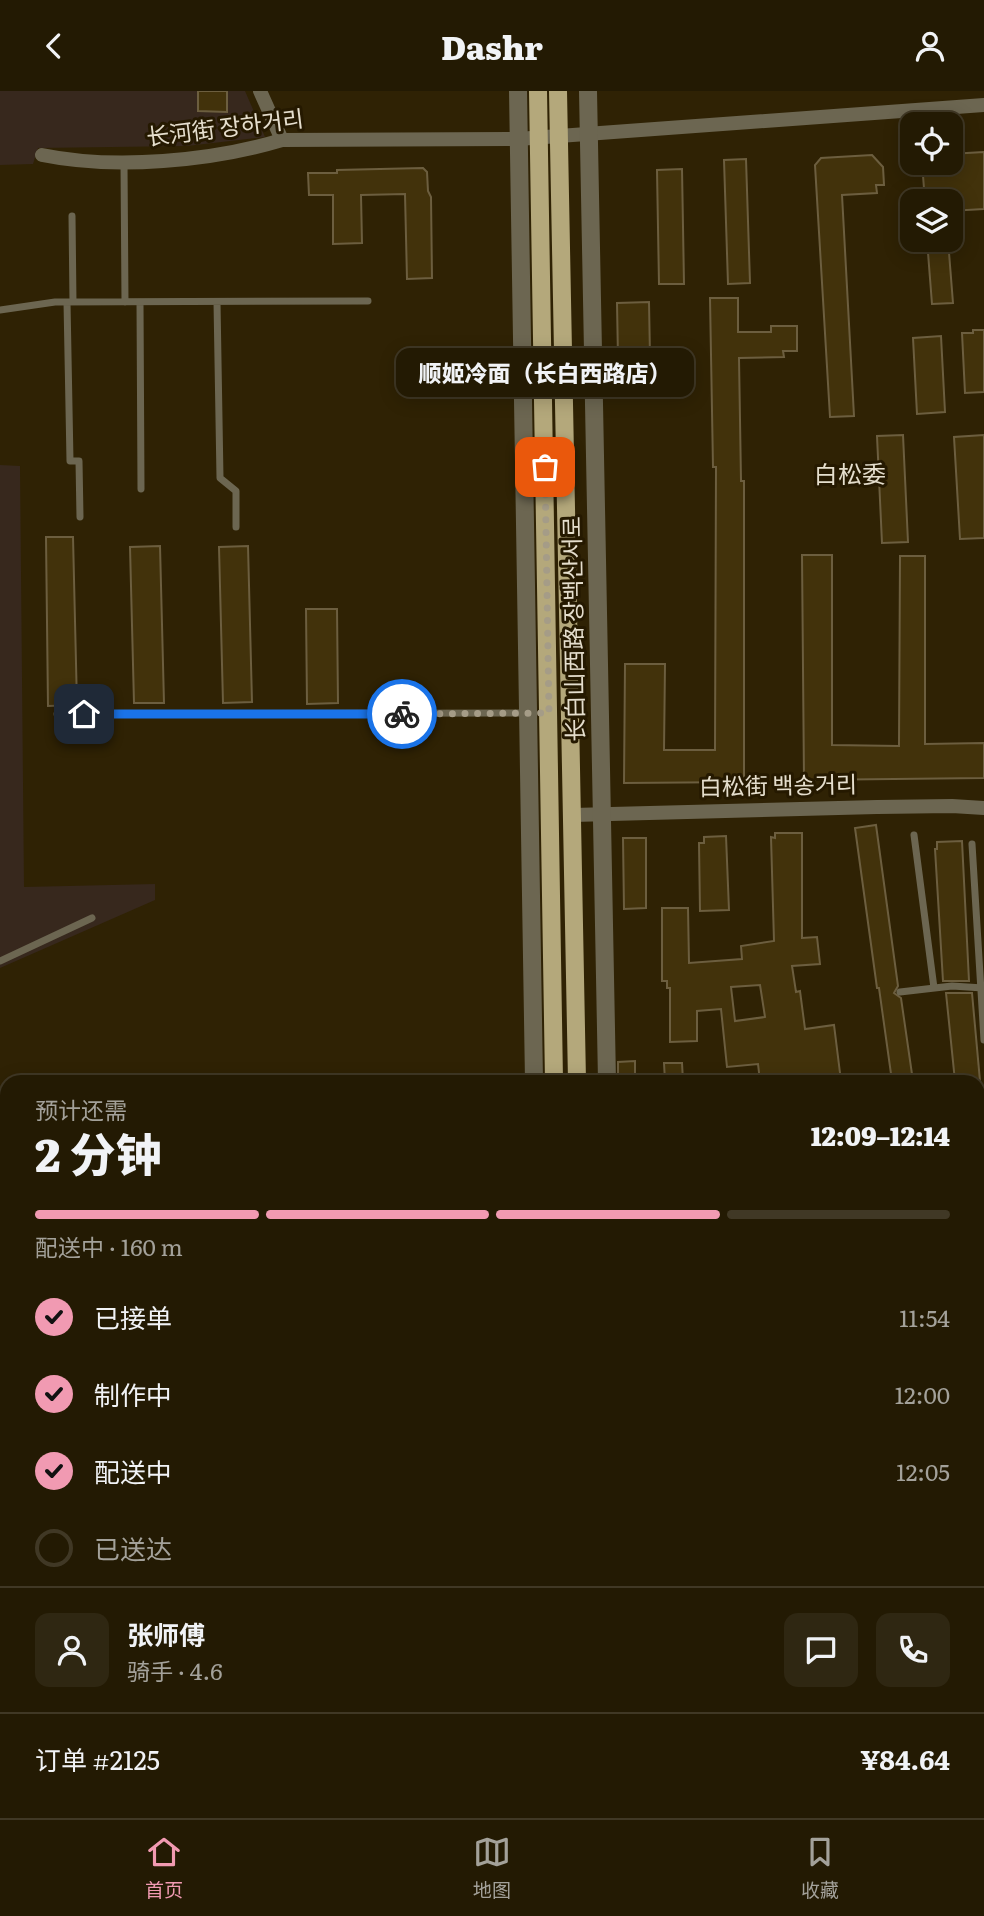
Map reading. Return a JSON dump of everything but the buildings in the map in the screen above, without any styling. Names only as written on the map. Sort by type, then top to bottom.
[{"type":"main road","name":"长白山西路 장백산서로","points":[[538,91],[554,1075]]},
{"type":"main road","name":"长白山西路 장백산서로","points":[[558,91],[578,1075]]},
{"type":"street","points":[[260,91],[282,140]]},
{"type":"street","name":"长白山西路 장백산서로","points":[[518,91],[534,1075]]},
{"type":"street","name":"长白山西路 장백산서로","points":[[588,91],[607,1075]]},
{"type":"street","name":"长河街 장하거리","points":[[42,155],[124,161],[212,156],[253,149],[282,140],[539,138],[984,105]]},
{"type":"street","name":"白松街 백송거리","points":[[573,815],[952,806],[984,808]]},
{"type":"lane","points":[[124,161],[125,302]]},
{"type":"lane","points":[[72,216],[70,461],[79,461],[80,517]]},
{"type":"lane","points":[[0,310],[40,303],[70,302],[368,301]]},
{"type":"lane","points":[[140,302],[141,489]]},
{"type":"lane","points":[[217,302],[220,478],[236,491],[236,527]]},
{"type":"lane","points":[[57,714],[549,713]]},
{"type":"lane","points":[[914,835],[934,988]]},
{"type":"lane","points":[[972,844],[984,1040]]},
{"type":"lane","points":[[0,961],[92,918]]},
{"type":"lane","points":[[900,992],[952,986],[982,988]]},
{"type":"shaded area","points":[[0,91],[245,91],[265,137],[187,146],[38,148],[33,164],[0,165]]},
{"type":"shaded area","points":[[0,465],[20,466],[24,887],[155,884],[155,900],[0,968]]},
{"type":"way so far","points":[[402,714],[549,713],[545,467]]},
{"type":"place","name":"顺姬冷面（长白西路店）","points":[[545,467]]},
{"type":"district","name":"白松委","points":[[850,475]]},
{"type":"route","points":[[84,714],[402,714]]}]
